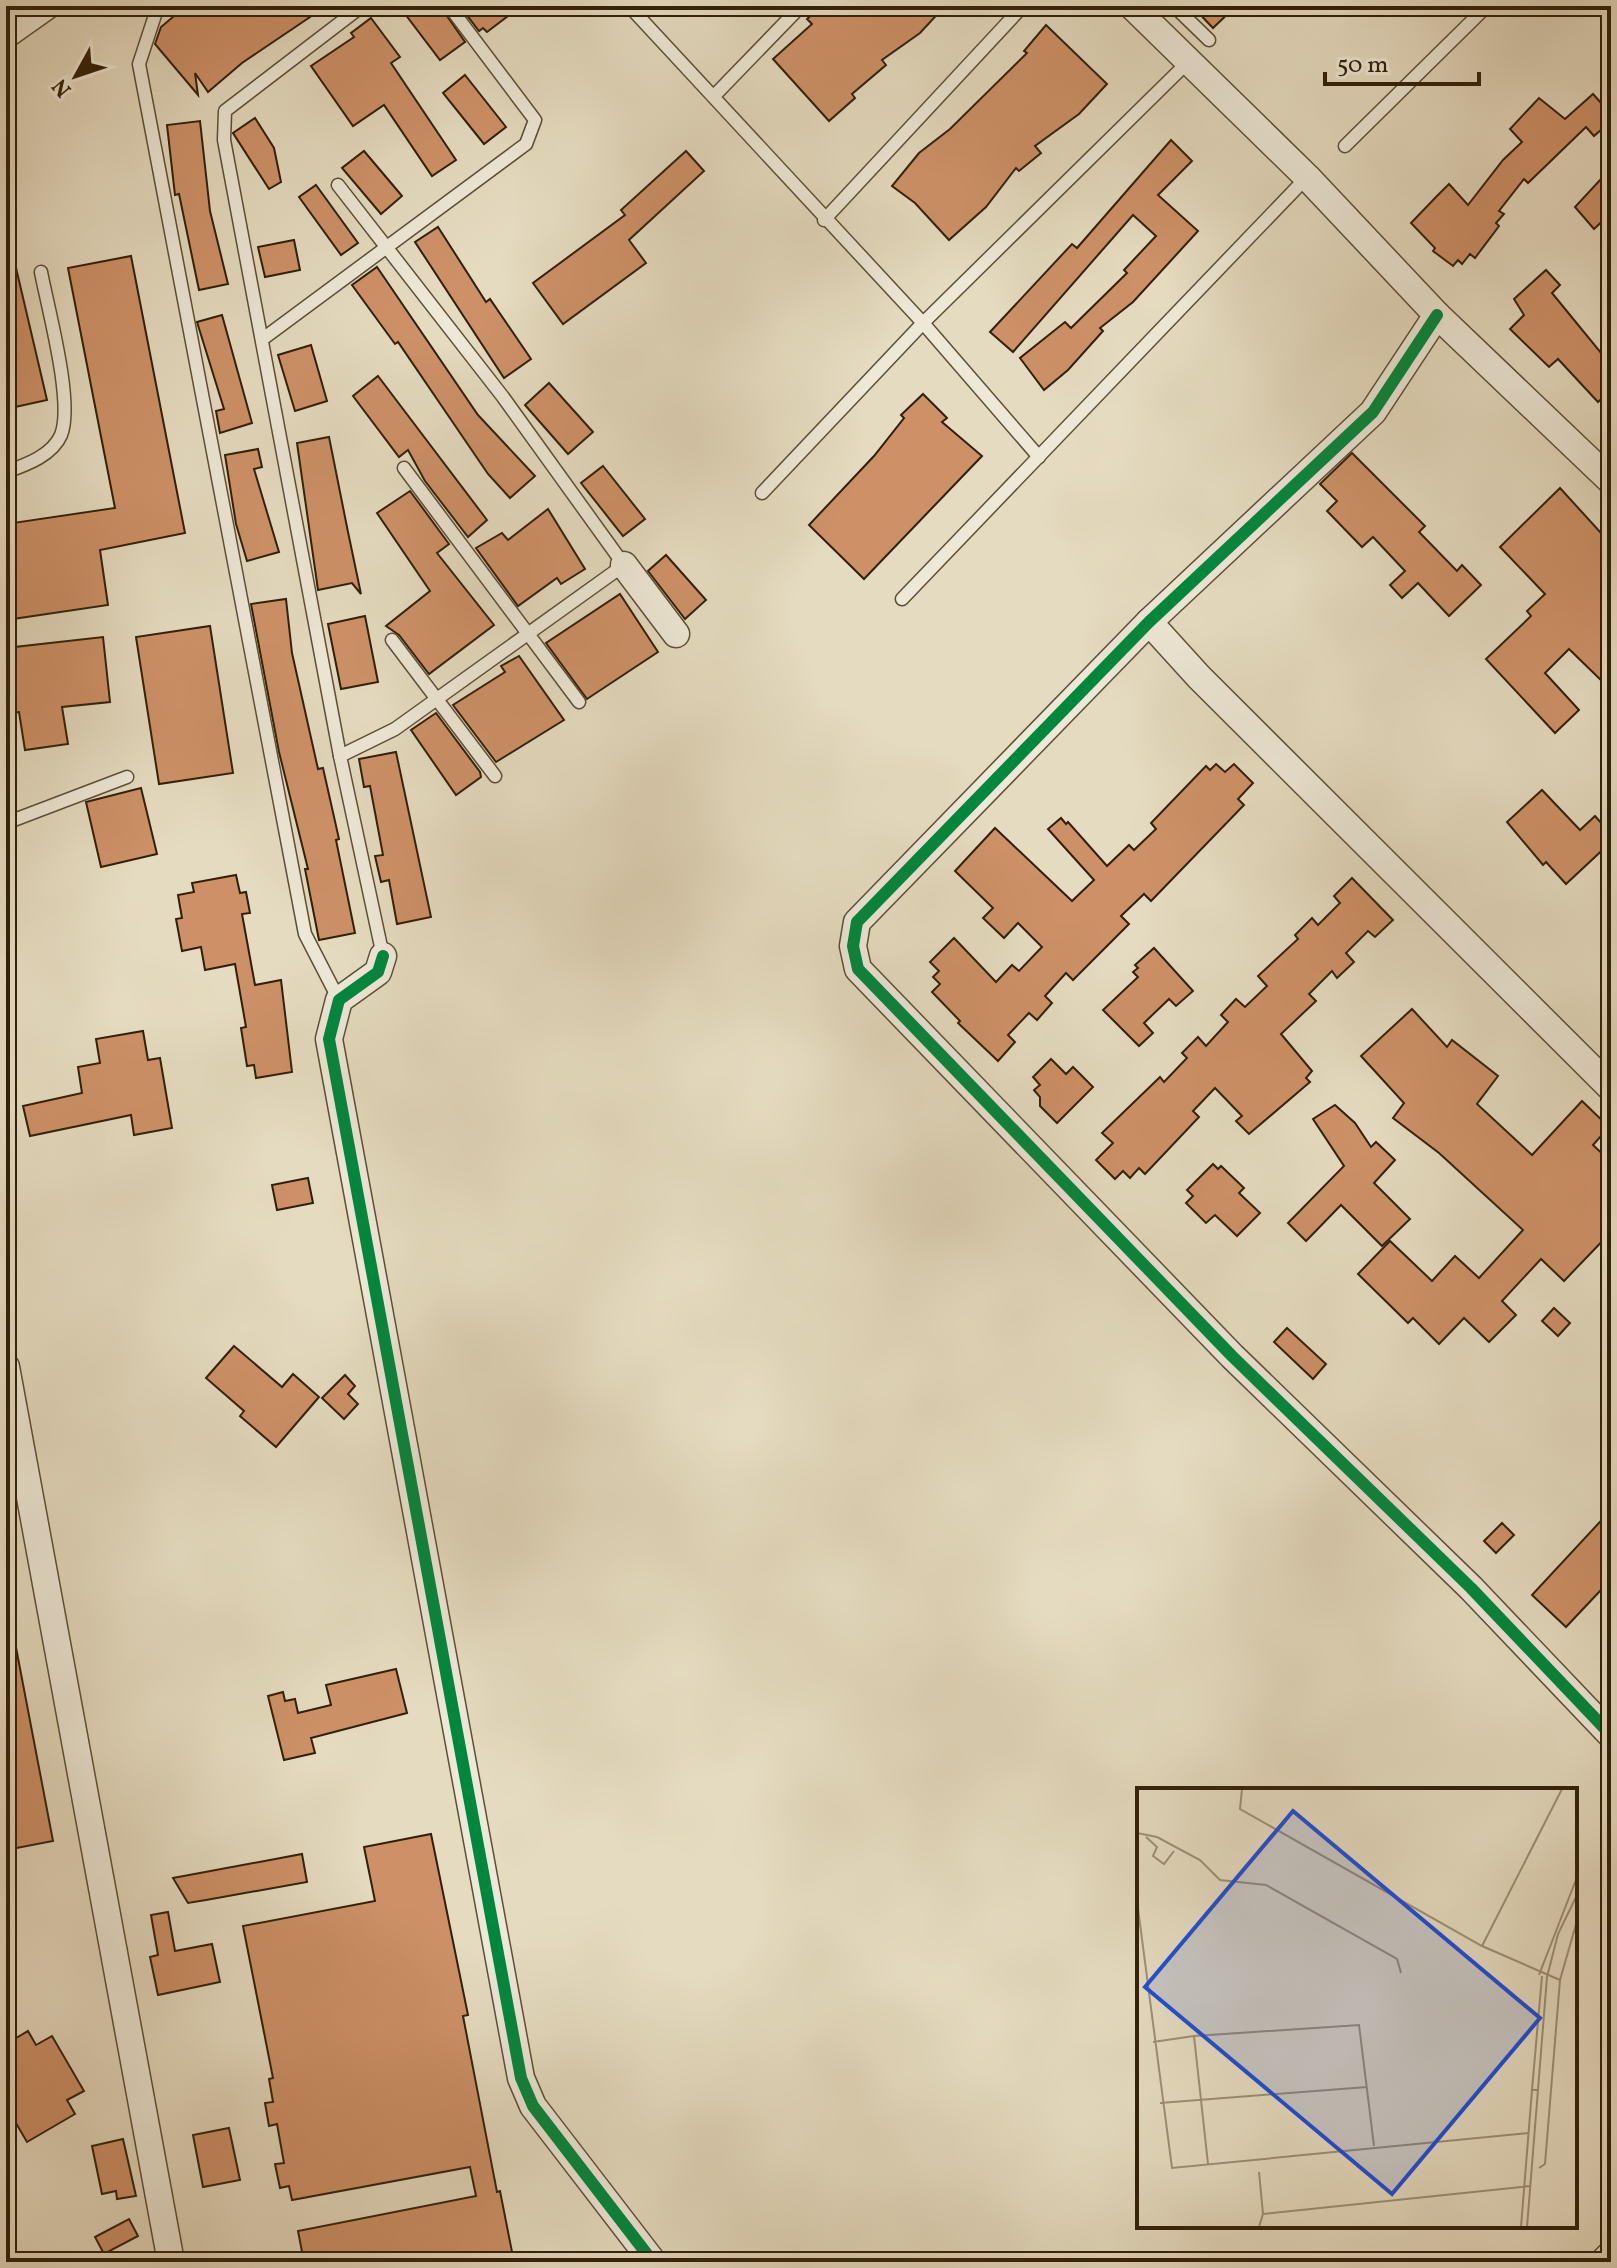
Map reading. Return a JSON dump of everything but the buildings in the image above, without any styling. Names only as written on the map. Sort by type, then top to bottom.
[{"type":"street","points":[[6,35],[47,6]]},
{"type":"street","points":[[1132,6],[1307,177],[1437,315],[1611,481]]},
{"type":"street","points":[[1437,315],[1373,412],[1149,622],[857,922],[853,946],[858,969],[1232,1356],[1471,1588],[1611,1735]]},
{"type":"street","points":[[624,565],[676,634]]},
{"type":"street","points":[[1149,622],[1210,689],[1611,1088]]},
{"type":"street","points":[[383,956],[378,972],[339,1000],[329,1039],[521,2078],[533,2106],[653,2262]]},
{"type":"street","points":[[6,1367],[171,2262]]},
{"type":"street","points":[[1603,2262],[1611,2254]]},
{"type":"lane","points":[[158,6],[139,64],[305,934],[339,1000]]},
{"type":"lane","points":[[362,6],[225,111],[224,140],[264,338],[340,756],[383,956]]},
{"type":"lane","points":[[264,338],[526,144],[535,120],[449,6]]},
{"type":"lane","points":[[629,6],[824,220],[923,323],[1039,457]]},
{"type":"lane","points":[[714,96],[801,6]]},
{"type":"lane","points":[[824,220],[1023,6]]},
{"type":"lane","points":[[1174,6],[1209,40]]},
{"type":"lane","points":[[1345,146],[1487,6]]},
{"type":"lane","points":[[762,493],[923,323],[1189,61]]},
{"type":"lane","points":[[902,599],[1307,177]]},
{"type":"lane","points":[[338,185],[503,397],[624,565],[438,700],[381,738],[340,756]]},
{"type":"lane","points":[[6,472],[37,460],[60,437],[66,404],[41,272]]},
{"type":"lane","points":[[404,468],[579,702]]},
{"type":"lane","points":[[392,640],[495,776]]},
{"type":"lane","points":[[6,823],[127,777]]},
{"type":"cycle path","points":[[1437,315],[1373,412],[1149,622],[857,922],[853,946],[858,969],[1232,1356],[1471,1588],[1611,1735]]},
{"type":"cycle path","points":[[383,956],[378,972],[339,1000],[329,1039],[521,2078],[533,2106],[653,2262]]}]
